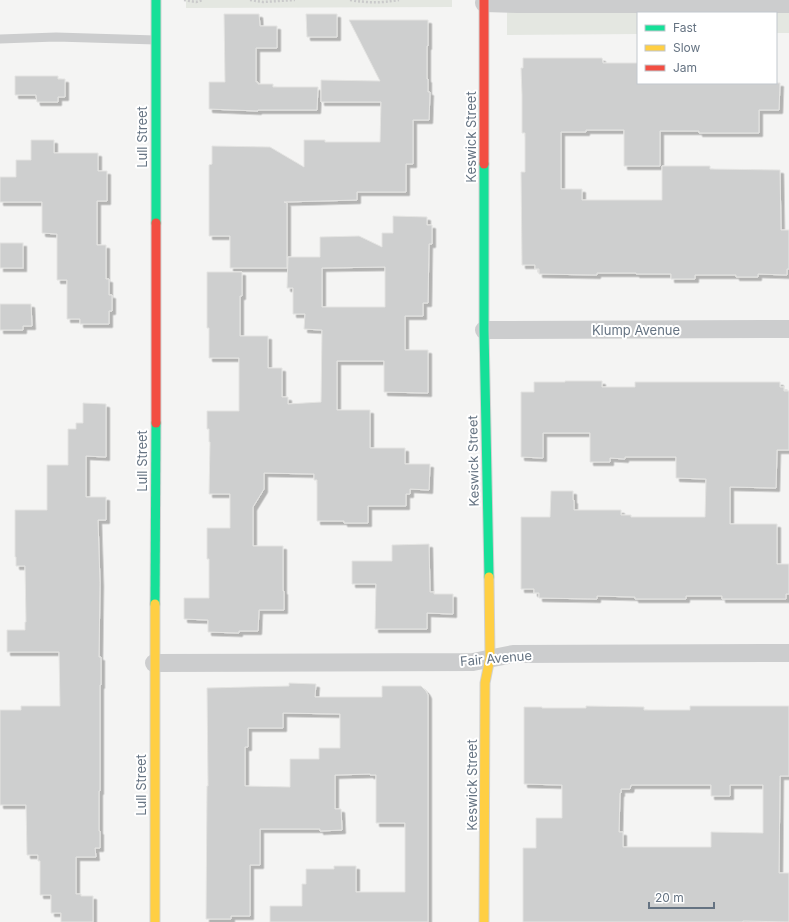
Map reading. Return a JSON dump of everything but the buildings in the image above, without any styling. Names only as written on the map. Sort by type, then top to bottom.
[{"type":"street","name":"Lull Street","points":[[154,922],[156,0]]},
{"type":"street","points":[[484,1],[518,4],[789,4]]},
{"type":"street","name":"Keswick Street","points":[[484,1],[484,330],[490,658],[485,683],[484,922]]},
{"type":"street","name":"Klump Avenue","points":[[484,330],[789,329]]},
{"type":"street","name":"Fair Avenue","points":[[154,663],[473,662],[514,654],[789,653]]},
{"type":"lane","points":[[0,39],[56,37],[156,40]]},
{"type":"path","points":[[184,0],[196,2],[203,0]]},
{"type":"path","points":[[250,0],[264,2],[295,0]]},
{"type":"path","points":[[350,0],[371,3],[399,0]]},
{"type":"shaded area","points":[[186,0],[452,0],[452,7],[186,8]]},
{"type":"shaded area","points":[[507,0],[789,0],[789,33],[777,33],[777,12],[637,12],[637,34],[507,35]]},
{"type":"traffic: fast","points":[[156,0],[156,223]]},
{"type":"traffic: fast","points":[[484,164],[484,330],[489,577]]},
{"type":"traffic: fast","points":[[155,604],[156,423]]},
{"type":"traffic: slow","points":[[484,922],[485,683],[490,658],[489,577]]},
{"type":"traffic: slow","points":[[155,604],[155,922]]},
{"type":"traffic: jam","points":[[484,0],[484,164]]},
{"type":"traffic: jam","points":[[156,223],[156,423]]}]
